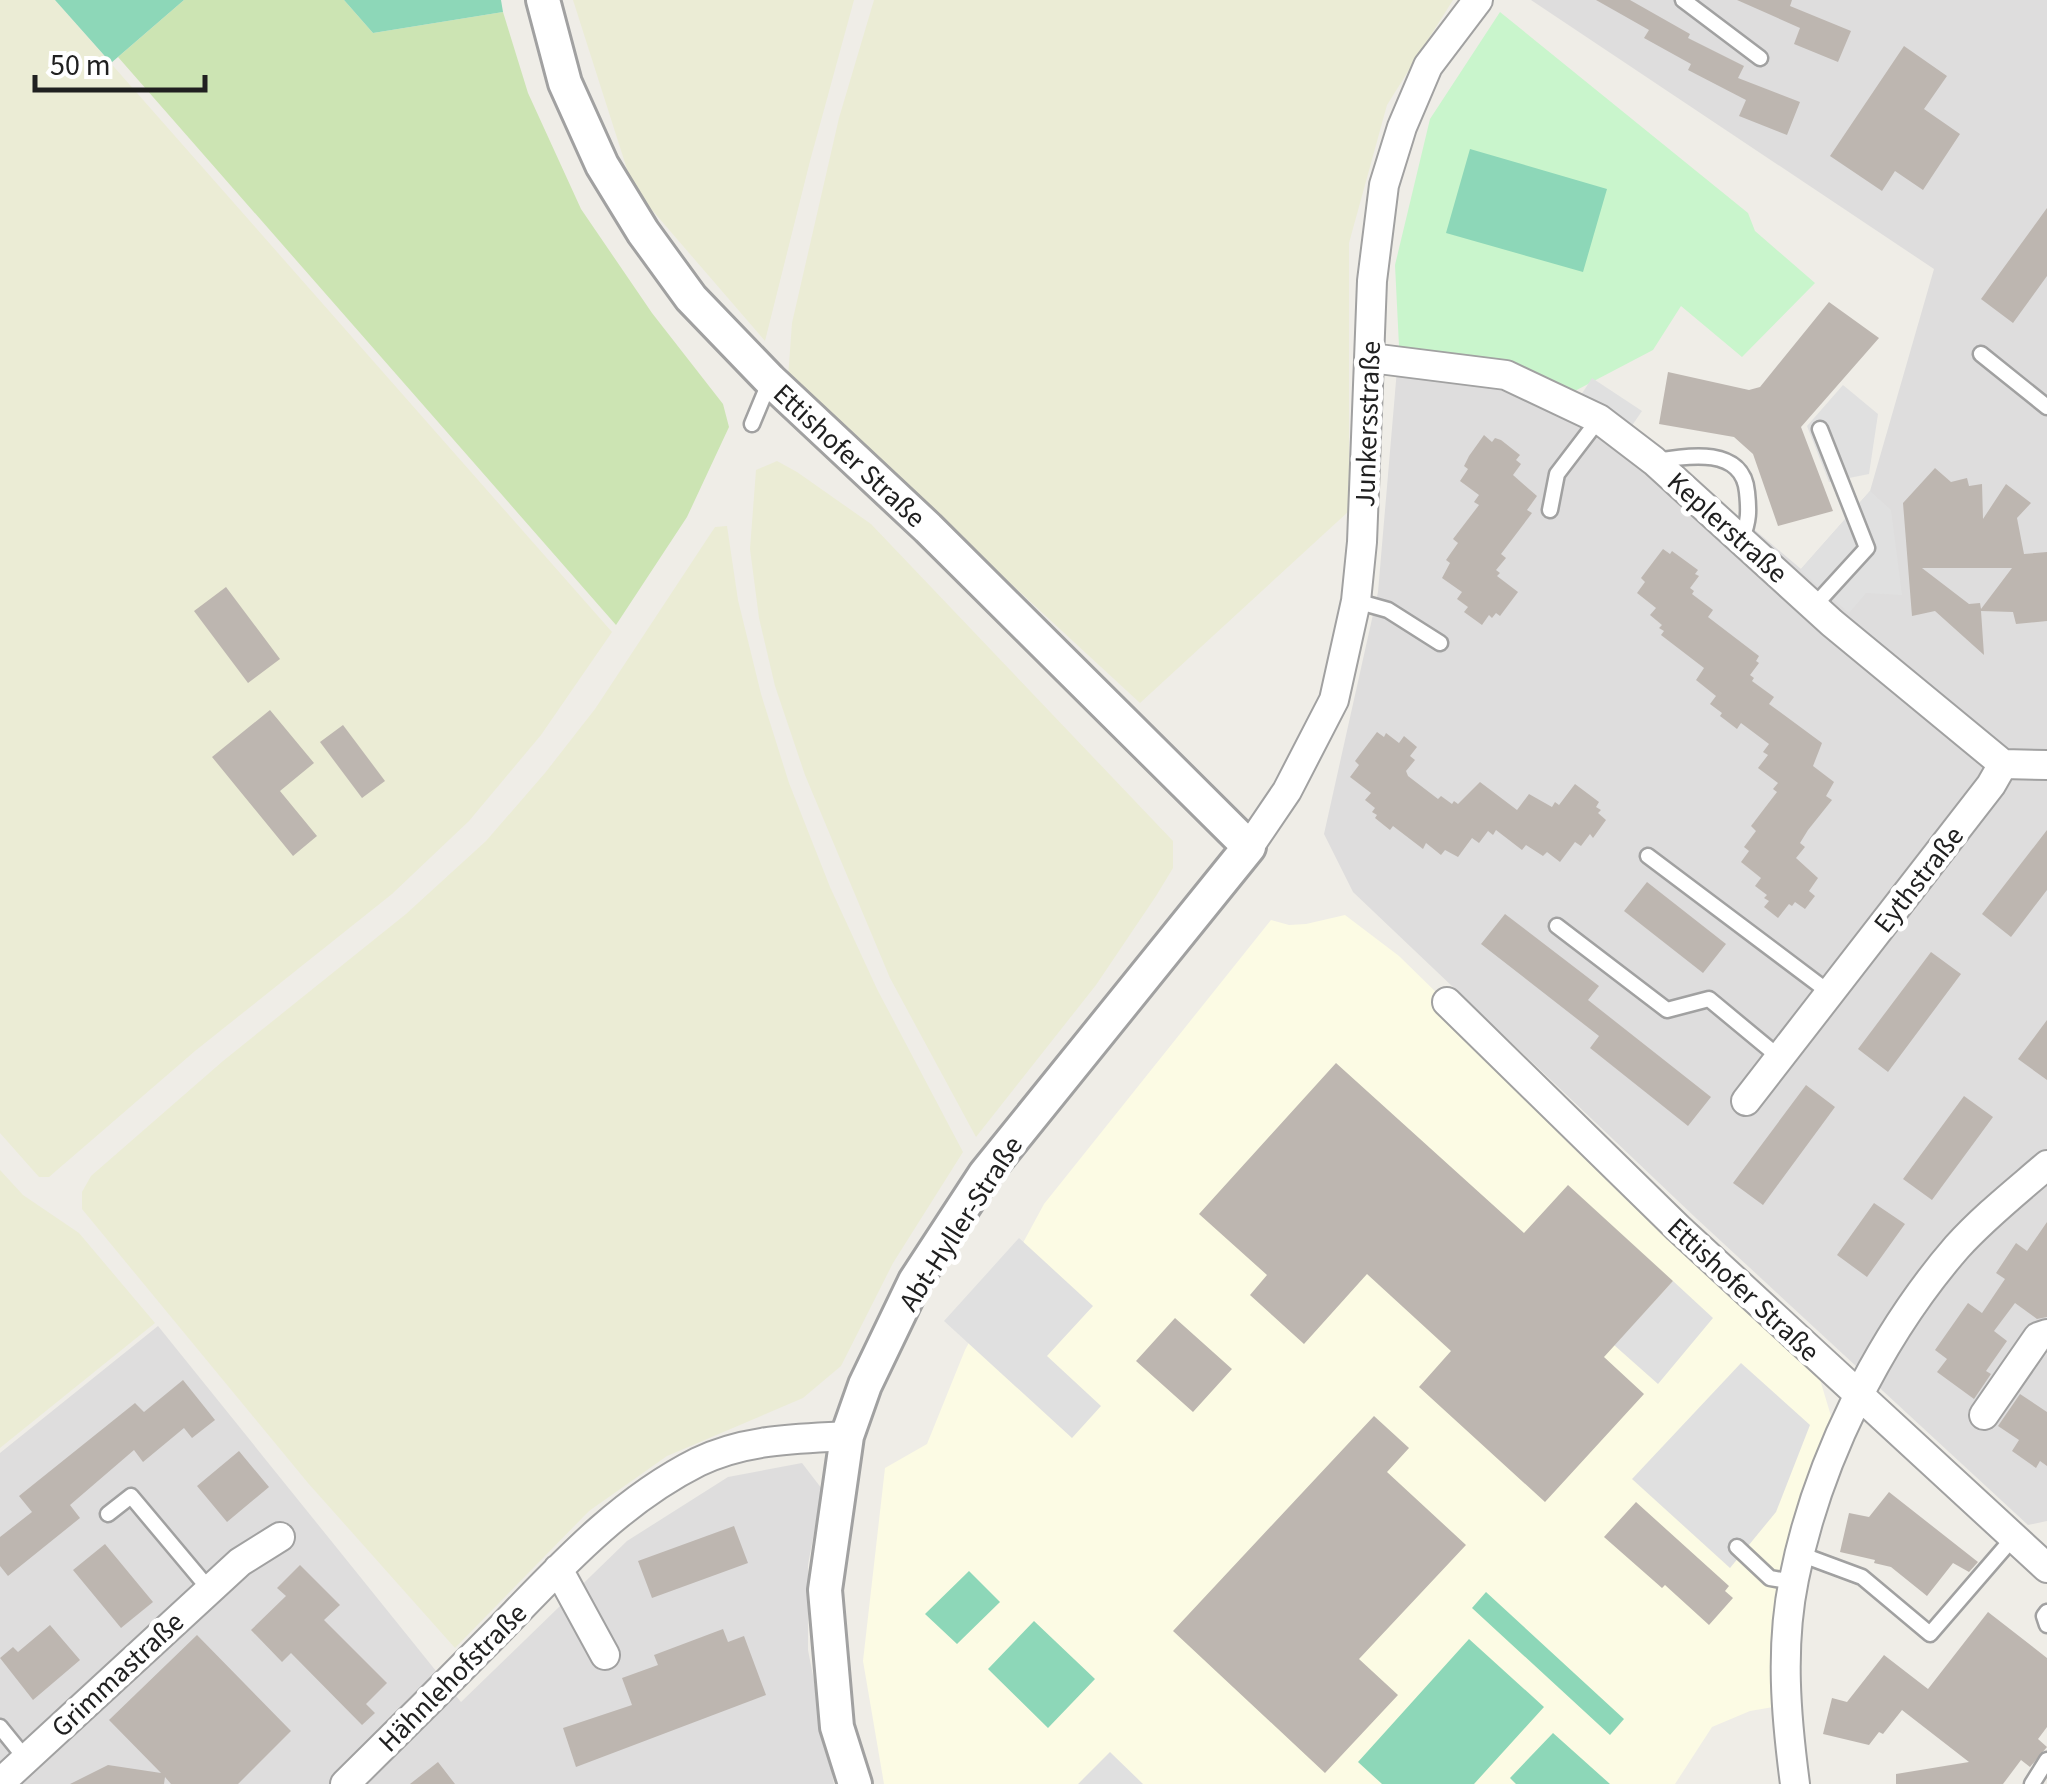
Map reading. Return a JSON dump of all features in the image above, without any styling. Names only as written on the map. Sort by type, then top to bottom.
[{"type":"street","name":"Ettishofer Straße","points":[[543,0],[565,83],[602,165],[642,232],[692,298],[770,380],[928,528],[1249,847]]},
{"type":"street","name":"Junkersstraße","points":[[1249,847],[1287,791],[1334,700],[1356,601],[1362,542],[1372,281],[1384,185],[1402,127],[1428,66],[1478,0]]},
{"type":"street","name":"Keplerstraße","points":[[1371,358],[1506,375],[1599,419],[1654,461],[1913,692],[2003,764]]},
{"type":"street","points":[[2003,764],[2047,765]]},
{"type":"street","name":"Eythstraße","points":[[1746,1101],[1991,785],[2003,764]]},
{"type":"street","name":"Abt-Hyller-Straße","points":[[855,1784],[837,1727],[826,1590],[847,1436],[865,1385],[915,1281],[985,1174],[1249,847]]},
{"type":"street","name":"Ettishofer Straße","points":[[1448,1002],[1678,1228],[2013,1538],[2043,1557]]},
{"type":"street","points":[[1795,1784],[1785,1712],[1793,1582],[1842,1428],[1904,1315],[1948,1259],[2046,1168]]},
{"type":"street","points":[[1984,1415],[2038,1337],[2047,1334]]},
{"type":"street","name":"Hähnlehofstraße","points":[[345,1784],[558,1569],[642,1495],[700,1461],[761,1441],[847,1436]]},
{"type":"street","name":"Grimmastraße","points":[[0,1783],[240,1562],[280,1537]]},
{"type":"street","points":[[558,1569],[605,1655]]},
{"type":"lane","points":[[1683,0],[1760,58]]},
{"type":"lane","points":[[1981,354],[2047,407]]},
{"type":"lane","points":[[752,424],[770,380]]},
{"type":"lane","points":[[1550,510],[1557,474],[1599,419]]},
{"type":"lane","points":[[1814,606],[1867,548],[1820,429]]},
{"type":"lane","points":[[1654,461],[1716,456],[1734,464],[1746,480],[1748,498],[1750,517],[1742,538]]},
{"type":"lane","points":[[1356,601],[1388,610],[1440,643]]},
{"type":"lane","points":[[1648,856],[1830,992]]},
{"type":"lane","points":[[1557,926],[1668,1010],[1709,999],[1780,1058]]},
{"type":"lane","name":"Grimmastraße","points":[[108,1514],[131,1496],[209,1590]]},
{"type":"lane","points":[[1800,1554],[1862,1576],[1930,1634],[2013,1538]]},
{"type":"lane","points":[[1737,1547],[1770,1578],[1793,1582]]},
{"type":"lane","points":[[2047,1612],[2047,1625]]},
{"type":"lane","name":"Grimmastraße","points":[[0,1727],[26,1759]]},
{"type":"lane","points":[[2032,1784],[2047,1760]]},
{"type":"shaded area","points":[[0,0],[55,0],[612,632],[541,735],[469,821],[392,894],[195,1051],[49,1177],[39,1177],[0,1133]]},
{"type":"shaded area","points":[[573,0],[854,0],[765,341],[633,188]]},
{"type":"shaded area","points":[[874,0],[1453,0],[1387,105],[1349,243],[1349,511],[1140,703],[788,378],[792,323],[839,118]]},
{"type":"shaded area","points":[[1531,0],[2047,0],[2047,1521],[2028,1525],[1697,1219],[1353,892],[1324,834],[1378,592],[1399,346],[1524,367],[1633,427],[1801,569],[1870,491],[1934,269]]},
{"type":"shaded area","points":[[1592,378],[1642,411],[1631,427],[1581,395]]},
{"type":"shaded area","points":[[1843,385],[1878,414],[1869,474],[1829,482],[1807,426]]},
{"type":"shaded area","points":[[777,461],[871,524],[1173,841],[1173,868],[1156,896],[1096,985],[976,1137],[890,978],[805,775],[775,686],[759,618],[750,549],[756,470]]},
{"type":"shaded area","points":[[1870,491],[1891,510],[1902,595],[1866,593],[1849,613],[1800,570]]},
{"type":"shaded area","points":[[727,526],[738,600],[761,694],[789,783],[830,887],[877,989],[963,1152],[893,1263],[841,1366],[803,1398],[667,1456],[589,1511],[455,1648],[308,1483],[82,1209],[82,1192],[91,1176],[223,1061],[406,914],[486,841],[595,709],[715,527]]},
{"type":"shaded area","points":[[1345,915],[1399,956],[1815,1363],[1831,1416],[1800,1515],[1779,1706],[1750,1711],[1712,1727],[1675,1784],[884,1784],[863,1661],[885,1468],[927,1444],[965,1350],[1044,1204],[1271,920],[1306,924]]},
{"type":"shaded area","points":[[0,1170],[23,1195],[79,1233],[155,1323],[0,1448]]},
{"type":"shaded area","points":[[1019,1238],[1093,1306],[1047,1356],[1101,1406],[1072,1438],[944,1321]]},
{"type":"shaded area","points":[[1673,1281],[1713,1318],[1658,1384],[1614,1345]]},
{"type":"shaded area","points":[[158,1326],[461,1702],[627,1541],[728,1477],[802,1463],[822,1489],[808,1565],[808,1650],[834,1784],[0,1784],[0,1453]]},
{"type":"shaded area","points":[[1741,1363],[1810,1425],[1776,1512],[1730,1568],[1632,1479]]},
{"type":"shaded area","points":[[1110,1752],[1143,1784],[1078,1784]]},
{"type":"green space","points":[[55,0],[184,0],[111,63]]},
{"type":"green space","points":[[184,0],[344,0],[373,33],[503,12],[528,93],[581,209],[652,313],[723,404],[729,427],[687,517],[616,625],[118,57]]},
{"type":"green space","points":[[344,0],[501,0],[503,12],[373,33]]},
{"type":"green space","points":[[1500,12],[1748,213],[1755,231],[1815,283],[1742,357],[1681,306],[1653,350],[1571,393],[1524,367],[1399,346],[1395,265],[1430,119]]},
{"type":"green space","points":[[1470,149],[1607,189],[1583,272],[1446,233]]},
{"type":"green space","points":[[969,1571],[1000,1602],[957,1644],[925,1614]]},
{"type":"green space","points":[[1486,1592],[1624,1719],[1610,1735],[1472,1608]]},
{"type":"green space","points":[[1034,1621],[1095,1679],[1048,1728],[988,1669]]},
{"type":"green space","points":[[1469,1639],[1544,1707],[1474,1784],[1382,1784],[1358,1762]]},
{"type":"green space","points":[[1553,1733],[1610,1784],[1516,1784],[1510,1778]]},
{"type":"building","points":[[1596,0],[1630,0],[1690,34],[1688,38],[1744,66],[1738,78],[1800,102],[1787,135],[1739,116],[1746,100],[1688,70],[1691,64],[1644,38],[1649,30]]},
{"type":"building","points":[[1737,0],[1792,0],[1790,6],[1851,31],[1838,62],[1794,44],[1800,28]]},
{"type":"building","points":[[1904,46],[1947,76],[1924,109],[1960,134],[1923,190],[1895,171],[1882,191],[1830,156]]},
{"type":"building","points":[[2047,208],[2047,276],[2013,323],[1981,299]]},
{"type":"building","points":[[1829,302],[1879,338],[1801,427],[1833,511],[1778,526],[1753,454],[1734,437],[1659,424],[1668,372],[1749,390],[1760,387]]},
{"type":"building","points":[[1484,435],[1492,442],[1495,438],[1501,440],[1520,455],[1516,460],[1521,464],[1513,475],[1537,496],[1527,510],[1532,513],[1501,554],[1506,558],[1496,570],[1500,573],[1497,576],[1518,592],[1500,616],[1489,615],[1482,625],[1464,612],[1468,607],[1457,599],[1462,592],[1442,578],[1450,563],[1446,560],[1458,543],[1453,539],[1479,505],[1474,502],[1479,495],[1460,481],[1468,469],[1464,466],[1469,456]]},
{"type":"building","points":[[1935,468],[1951,482],[1967,478],[1969,486],[1982,484],[1983,519],[2006,484],[2031,503],[2017,518],[2024,554],[2047,552],[2047,621],[2016,624],[2013,612],[1981,611],[1984,655],[1935,611],[1912,616],[1903,503]],"holes":[[[1922,568],[2012,568],[1981,609],[1980,603],[1969,604]]]},
{"type":"building","points":[[1663,549],[1698,570],[1695,574],[1699,576],[1690,588],[1713,610],[1708,617],[1759,656],[1750,675],[1752,681],[1774,697],[1769,704],[1822,743],[1813,766],[1834,782],[1826,796],[1832,800],[1808,830],[1800,843],[1805,847],[1796,858],[1818,878],[1809,891],[1815,896],[1805,909],[1795,902],[1789,904],[1778,918],[1764,907],[1769,901],[1764,898],[1767,895],[1755,886],[1761,878],[1741,862],[1749,851],[1744,847],[1756,831],[1751,826],[1777,792],[1773,789],[1778,783],[1758,768],[1768,755],[1763,752],[1769,744],[1741,723],[1737,729],[1720,716],[1722,713],[1710,704],[1716,696],[1696,680],[1704,668],[1661,635],[1662,625],[1650,615],[1656,608],[1637,593],[1645,582],[1641,578]]},
{"type":"building","points":[[226,587],[280,659],[248,683],[194,611]]},
{"type":"building","points":[[270,710],[314,763],[280,791],[317,836],[293,856],[212,757]]},
{"type":"building","points":[[343,725],[385,781],[362,798],[320,742]]},
{"type":"building","points":[[1377,732],[1384,737],[1386,733],[1399,743],[1404,736],[1417,747],[1410,756],[1415,760],[1406,771],[1408,776],[1438,799],[1441,796],[1458,804],[1480,782],[1517,810],[1529,794],[1552,807],[1555,802],[1559,805],[1575,784],[1599,802],[1598,813],[1606,820],[1593,838],[1590,834],[1581,846],[1575,842],[1560,862],[1547,852],[1543,856],[1526,845],[1522,850],[1496,830],[1493,835],[1488,831],[1479,843],[1472,838],[1458,857],[1445,850],[1441,855],[1426,843],[1423,849],[1393,826],[1390,830],[1375,818],[1375,808],[1365,800],[1371,793],[1350,777],[1359,765],[1355,761]]},
{"type":"building","points":[[2047,830],[2047,890],[2011,937],[1982,914]]},
{"type":"building","points":[[1647,882],[1726,944],[1703,973],[1624,911]]},
{"type":"building","points":[[1505,914],[1599,986],[1588,1000],[1711,1097],[1688,1126],[1590,1048],[1599,1036],[1481,944]]},
{"type":"building","points":[[1931,952],[1961,974],[1888,1072],[1858,1049]]},
{"type":"building","points":[[2047,1020],[2047,1080],[2018,1059]]},
{"type":"building","points":[[1336,1063],[1524,1233],[1568,1185],[1673,1281],[1604,1357],[1644,1394],[1545,1502],[1419,1387],[1451,1351],[1367,1274],[1304,1344],[1250,1295],[1267,1275],[1199,1214]]},
{"type":"building","points":[[1806,1085],[1835,1107],[1763,1205],[1733,1183]]},
{"type":"building","points":[[1964,1096],[1993,1117],[1932,1200],[1903,1179]]},
{"type":"building","points":[[1874,1203],[1905,1224],[1867,1277],[1837,1255]]},
{"type":"building","points":[[2047,1222],[2047,1317],[2037,1319],[2015,1303],[1994,1331],[2007,1341],[1986,1371],[1991,1374],[1974,1399],[1937,1372],[1947,1359],[1935,1350],[1968,1303],[1982,1313],[2005,1279],[1996,1273],[2016,1243],[2027,1251]]},
{"type":"building","points":[[1175,1318],[1232,1369],[1193,1412],[1136,1361]]},
{"type":"building","points":[[183,1380],[215,1420],[192,1438],[184,1428],[143,1462],[134,1450],[70,1505],[80,1518],[8,1576],[0,1566],[0,1537],[32,1512],[19,1496],[135,1403],[144,1412]]},
{"type":"building","points":[[2020,1394],[2047,1412],[2047,1466],[2040,1461],[2036,1468],[2012,1451],[2019,1440],[1998,1426]]},
{"type":"building","points":[[1374,1416],[1409,1448],[1387,1472],[1466,1545],[1359,1659],[1398,1695],[1325,1773],[1173,1631]]},
{"type":"building","points":[[239,1451],[269,1487],[227,1522],[197,1486]]},
{"type":"building","points":[[1889,1492],[1978,1562],[1969,1572],[1953,1563],[1927,1596],[1891,1567],[1840,1552],[1849,1513],[1869,1517]]},
{"type":"building","points":[[1636,1502],[1729,1586],[1725,1591],[1733,1598],[1709,1625],[1604,1537]]},
{"type":"building","points":[[734,1526],[748,1563],[652,1598],[638,1561]]},
{"type":"building","points":[[105,1544],[153,1602],[121,1628],[73,1570]]},
{"type":"building","points":[[300,1565],[340,1605],[324,1620],[387,1683],[366,1704],[375,1713],[362,1725],[291,1653],[282,1662],[251,1630],[286,1596],[277,1588]]},
{"type":"building","points":[[1988,1612],[2047,1658],[2047,1727],[2038,1739],[2047,1747],[2030,1767],[2021,1760],[2003,1784],[1896,1784],[1896,1774],[1969,1762],[1902,1710],[1869,1745],[1823,1734],[1832,1698],[1847,1702],[1884,1655],[1928,1689]]},
{"type":"building","points":[[50,1625],[80,1660],[33,1700],[0,1658],[13,1647],[18,1652]]},
{"type":"building","points":[[723,1629],[728,1642],[744,1636],[766,1695],[576,1767],[563,1728],[632,1705],[622,1678],[658,1665],[654,1655]]},
{"type":"building","points":[[197,1635],[291,1731],[238,1784],[171,1784],[165,1777],[164,1784],[70,1784],[108,1765],[161,1773],[109,1720]]},
{"type":"building","points":[[438,1762],[455,1784],[410,1784]]}]
